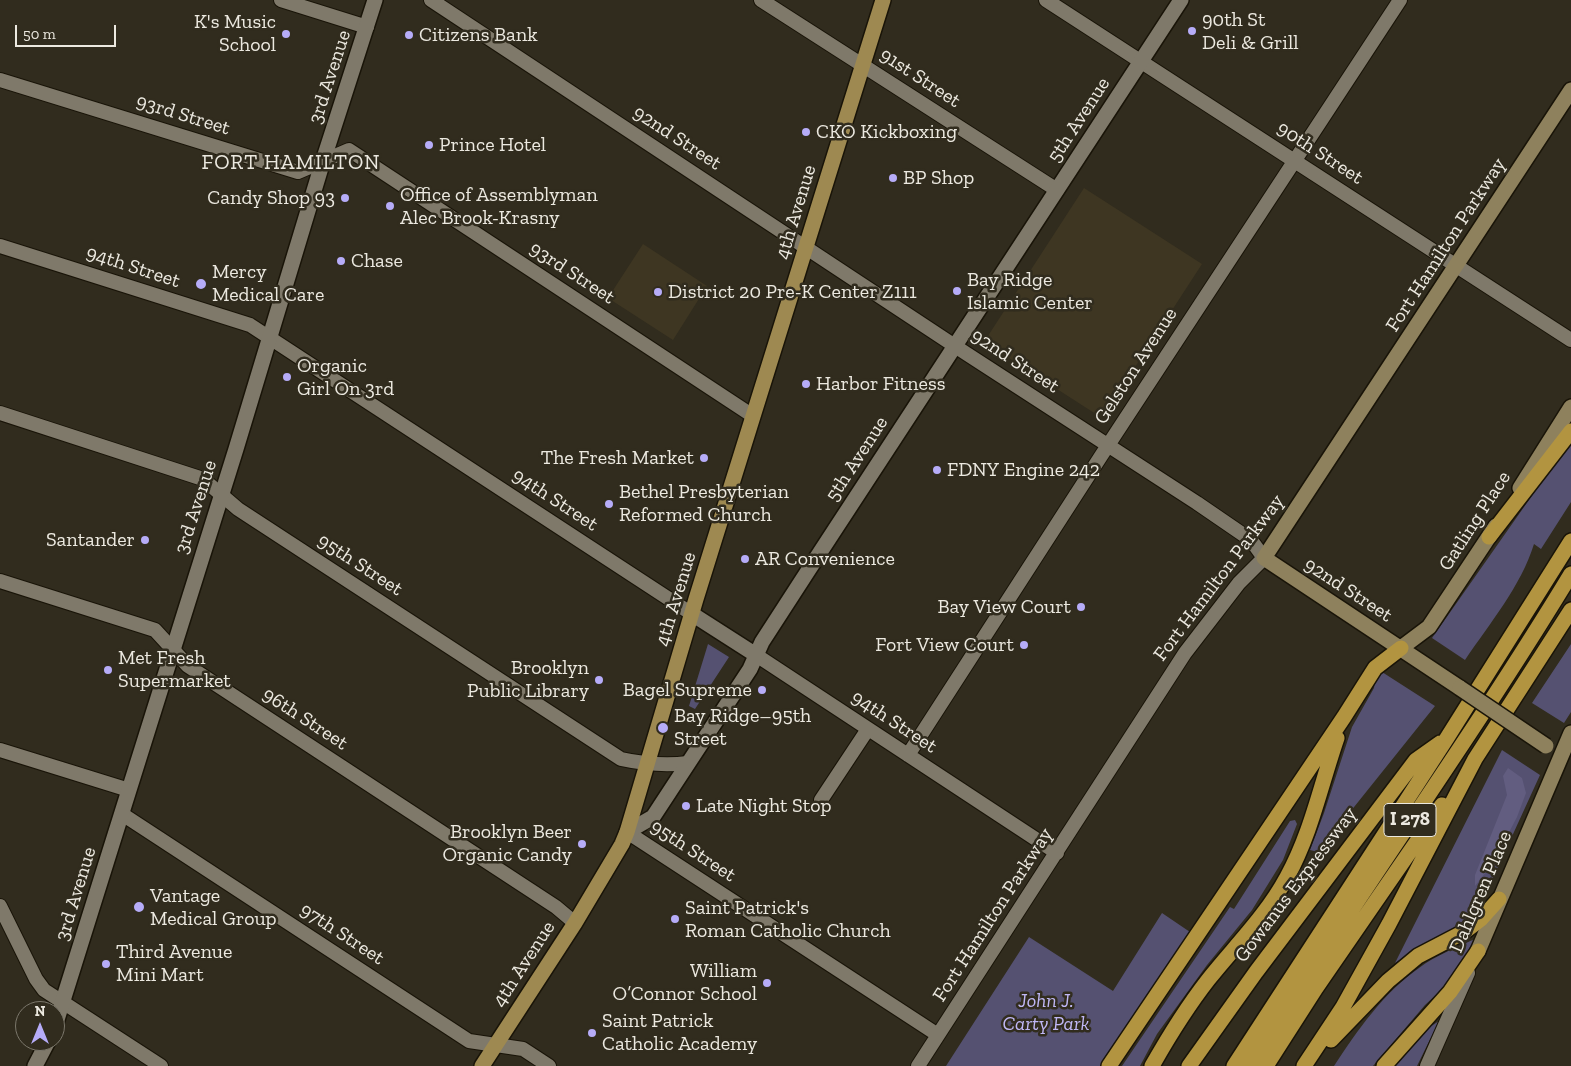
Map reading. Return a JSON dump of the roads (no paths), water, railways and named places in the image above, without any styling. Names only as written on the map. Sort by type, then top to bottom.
[{"type":"highway","points":[[1489,537],[1571,431]]},
{"type":"highway","name":"Gowanus Expressway","points":[[1234,1066],[1447,738],[1571,541]]},
{"type":"highway","name":"I 278","points":[[1250,1066],[1286,1007],[1471,730],[1571,574]]},
{"type":"highway","name":"I 278","points":[[1304,1066],[1352,991],[1390,924],[1467,772],[1571,610]]},
{"type":"highway","points":[[1109,1066],[1375,668],[1401,648]]},
{"type":"highway","points":[[1152,1066],[1172,1030],[1209,980],[1261,918],[1287,878],[1304,842],[1344,717]]},
{"type":"highway","name":"Gowanus Expressway","points":[[1189,1066],[1256,972],[1416,760],[1447,738]]},
{"type":"highway","name":"I 278","points":[[1266,1066],[1316,988],[1483,746]]},
{"type":"highway","points":[[1309,1066],[1343,1026],[1388,981],[1418,956],[1464,932],[1481,919],[1499,899]]},
{"type":"highway","points":[[1384,1066],[1450,992],[1478,951]]},
{"type":"main road","name":"4th Avenue","points":[[482,1066],[575,923],[622,844],[883,0]]},
{"type":"main road","name":"Fort Hamilton Parkway","points":[[1264,558],[1571,90]]},
{"type":"main road","name":"Gatling Place","points":[[1401,648],[1429,627],[1489,537],[1571,406]]},
{"type":"main road","name":"92nd Street","points":[[1264,558],[1422,661],[1566,760]]},
{"type":"main road","name":"Dahlgren Place","points":[[1478,951],[1499,899],[1566,760],[1571,733]]},
{"type":"street","points":[[281,0],[367,27]]},
{"type":"street","name":"3rd Avenue","points":[[64,1001],[222,495],[323,161],[375,0]]},
{"type":"street","name":"92nd Street","points":[[431,0],[955,346],[1108,444],[1251,540],[1264,558]]},
{"type":"street","name":"91st Street","points":[[761,0],[1057,190]]},
{"type":"street","name":"90th Street","points":[[1046,0],[1142,60],[1571,340]]},
{"type":"street","name":"5th Avenue","points":[[626,832],[653,817],[750,669],[767,635],[1181,0]]},
{"type":"street","name":"Gelston Avenue","points":[[908,755],[1108,444],[1296,161],[1400,0]]},
{"type":"street","name":"93rd Street","points":[[0,80],[298,172],[349,150],[754,416]]},
{"type":"street","name":"94th Street","points":[[0,246],[250,325],[1057,853]]},
{"type":"street","name":"95th Street","points":[[0,413],[203,478],[238,509],[621,759],[661,766],[688,763]]},
{"type":"street","name":"Fort Hamilton Parkway","points":[[918,1066],[1186,653],[1239,583],[1264,558]]},
{"type":"street","name":"96th Street","points":[[0,581],[155,630],[188,666],[556,906],[575,923]]},
{"type":"street","points":[[821,800],[868,729]]},
{"type":"street","points":[[0,750],[129,790]]},
{"type":"street","name":"97th Street","points":[[122,814],[469,1041],[523,1049],[549,1066]]},
{"type":"street","name":"95th Street","points":[[626,832],[938,1035]]},
{"type":"street","points":[[1,909],[36,979],[44,990],[60,1001]]},
{"type":"street","name":"Dahlgren Place","points":[[1427,1066],[1478,951]]},
{"type":"street","points":[[65,1004],[160,1066]]},
{"type":"street","points":[[34,1066],[42,1051]]},
{"type":"place","name":"90th St Deli & Grill","points":[[1192,31]]},
{"type":"place","name":"K's Music School","points":[[286,34]]},
{"type":"place","name":"Citizens Bank","points":[[409,35]]},
{"type":"place","name":"CKO Kickboxing","points":[[806,132]]},
{"type":"place","name":"Prince Hotel","points":[[429,145]]},
{"type":"place","name":"BP Shop","points":[[893,178]]},
{"type":"place","name":"Candy Shop 93","points":[[345,198]]},
{"type":"place","name":"Office of Assemblyman Alec Brook-Krasny","points":[[390,206]]},
{"type":"place","name":"Chase","points":[[341,261]]},
{"type":"place","name":"Mercy Medical Care","points":[[201,284]]},
{"type":"place","name":"Bay Ridge Islamic Center","points":[[957,291]]},
{"type":"place","name":"District 20 Pre-K Center Z111","points":[[658,292]]},
{"type":"place","name":"Organic Girl On 3rd","points":[[287,377]]},
{"type":"place","name":"Harbor Fitness","points":[[806,384]]},
{"type":"place","name":"The Fresh Market","points":[[704,458]]},
{"type":"place","name":"FDNY Engine 242","points":[[937,470]]},
{"type":"place","name":"Bethel Presbyterian Reformed Church","points":[[609,504]]},
{"type":"place","name":"Santander","points":[[145,540]]},
{"type":"place","name":"AR Convenience","points":[[745,559]]},
{"type":"place","name":"Bay View Court","points":[[1081,607]]},
{"type":"place","name":"Fort View Court","points":[[1024,645]]},
{"type":"place","name":"Met Fresh Supermarket","points":[[108,670]]},
{"type":"place","name":"Brooklyn Public Library","points":[[599,680]]},
{"type":"place","name":"Bagel Supreme","points":[[762,690]]},
{"type":"place","name":"Bay Ridge–95th Street","points":[[663,728]]},
{"type":"place","name":"Late Night Stop","points":[[686,806]]},
{"type":"place","name":"Brooklyn Beer Organic Candy","points":[[582,844]]},
{"type":"place","name":"Vantage Medical Group","points":[[139,907]]},
{"type":"place","name":"Saint Patrick's Roman Catholic Church","points":[[675,919]]},
{"type":"place","name":"Third Avenue Mini Mart","points":[[106,964]]},
{"type":"place","name":"William O’Connor School","points":[[767,983]]},
{"type":"place","name":"Saint Patrick Catholic Academy","points":[[592,1033]]},
{"type":"district","name":"FORT HAMILTON","points":[[291,163]]},
{"type":"park label","name":"John J. Carty Park","points":[[1046,1012]]}]
